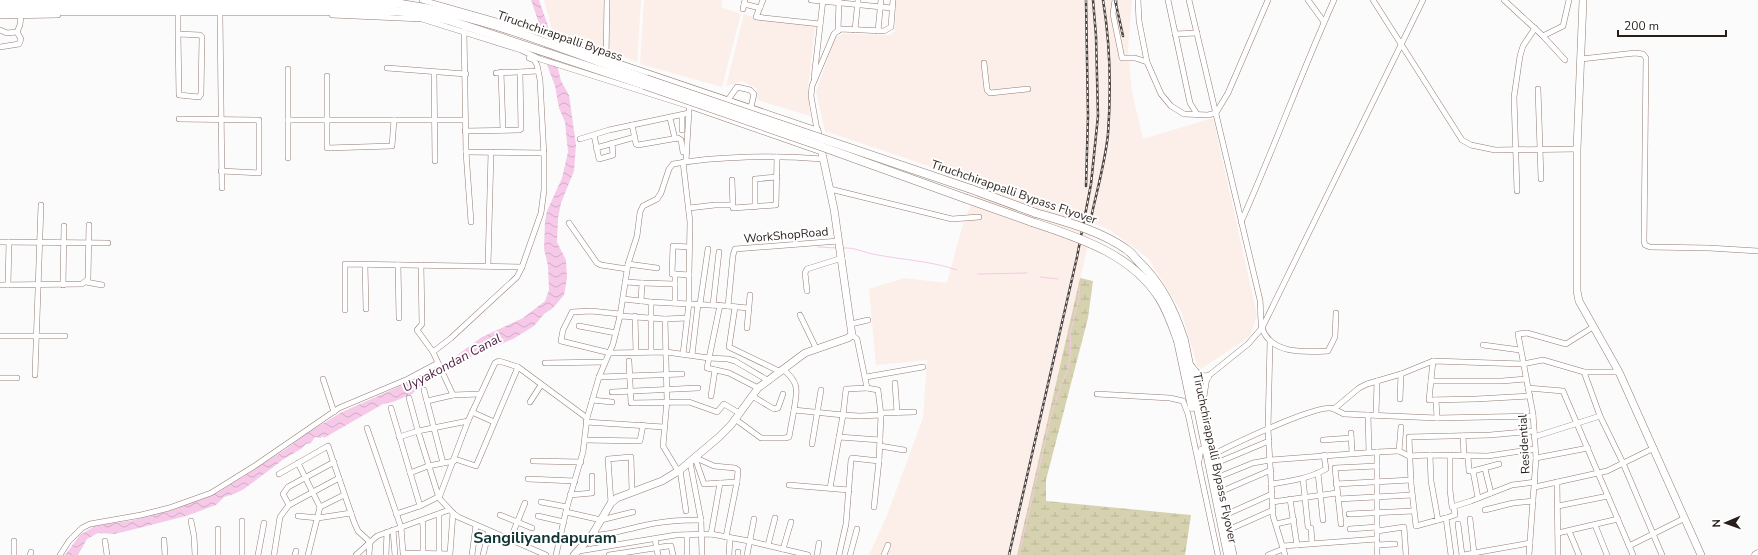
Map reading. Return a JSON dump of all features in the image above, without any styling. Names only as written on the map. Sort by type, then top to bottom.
[{"type":"highway","name":"Tiruchchirappalli Bypass","points":[[4,3],[394,3],[448,12],[491,24],[542,42],[625,75],[631,85]]},
{"type":"highway","points":[[0,11],[62,13]]},
{"type":"highway","name":"Tiruchchirappalli Bypass","points":[[62,13],[396,11],[422,14],[448,20],[540,55],[625,75]]},
{"type":"highway","name":"Tiruchchirappalli Bypass Flyover","points":[[625,75],[1084,240],[1122,260],[1144,279],[1160,299],[1181,341],[1190,366],[1228,555]]},
{"type":"highway","name":"Tiruchchirappalli Bypass Flyover","points":[[631,85],[645,82]]},
{"type":"highway","name":"Tiruchchirappalli Bypass Flyover","points":[[1181,341],[1201,449],[1224,555]]},
{"type":"highway","points":[[1190,366],[1199,376],[1204,378],[1208,377]]},
{"type":"main road","points":[[1582,1],[1577,149],[1577,291],[1579,301],[1619,372],[1702,555]]},
{"type":"main road","points":[[576,553],[592,535],[611,503],[617,498],[632,491],[662,481],[679,470],[710,446],[737,416],[758,388],[799,357],[816,348],[848,338],[852,335],[842,258],[830,189],[817,130]]},
{"type":"street","points":[[422,0],[539,33],[606,58],[817,130],[811,96],[823,1]]},
{"type":"street","points":[[606,58],[608,0]]},
{"type":"street","points":[[763,0],[756,17],[820,24]]},
{"type":"street","points":[[811,0],[858,2],[892,8]]},
{"type":"street","points":[[878,31],[881,0]]},
{"type":"street","points":[[814,81],[834,34],[840,30],[884,31],[891,27],[893,0]]},
{"type":"street","points":[[1115,0],[1113,14],[1122,58],[1135,58],[1147,62]]},
{"type":"street","points":[[1138,0],[1139,21],[1147,62],[1161,94],[1171,106],[1184,114],[1208,116],[1216,113],[1228,93],[1268,0]]},
{"type":"street","points":[[1168,0],[1190,103],[1198,114]]},
{"type":"street","points":[[1189,0],[1260,300],[1262,328],[1270,342],[1268,429],[1272,502],[1276,524],[1285,555]]},
{"type":"street","points":[[1308,0],[1324,22]]},
{"type":"street","points":[[1241,222],[1334,0]]},
{"type":"street","points":[[1373,0],[1462,140],[1471,145],[1495,150],[1577,149]]},
{"type":"street","points":[[1234,555],[1216,478],[1203,403],[1208,377],[1248,344],[1262,328],[1423,0]]},
{"type":"street","points":[[1504,0],[1535,28],[1565,60]]},
{"type":"street","points":[[1543,36],[1563,26],[1569,0]]},
{"type":"street","points":[[838,31],[839,2]]},
{"type":"street","points":[[855,30],[858,2]]},
{"type":"street","points":[[744,4],[760,8]]},
{"type":"street","points":[[0,16],[62,13],[220,14],[396,16],[422,19],[540,55],[562,66],[631,85],[822,155]]},
{"type":"street","points":[[178,14],[178,34],[179,95],[199,97],[201,94],[202,37],[178,34]]},
{"type":"street","points":[[220,14],[222,188]]},
{"type":"street","points":[[0,46],[19,44],[21,39],[17,32],[21,15]]},
{"type":"street","points":[[1517,191],[1514,149],[1514,97],[1520,56],[1523,46],[1535,28]]},
{"type":"street","points":[[0,31],[7,33],[17,32]]},
{"type":"street","points":[[464,32],[466,74],[465,131],[471,222]]},
{"type":"street","points":[[1175,34],[1197,33]]},
{"type":"street","points":[[433,352],[452,338],[517,277],[541,213],[544,190],[544,153],[540,80],[534,60],[509,46]]},
{"type":"street","points":[[1581,59],[1635,53],[1643,54],[1646,58],[1645,245],[1650,247],[1758,251]]},
{"type":"street","points":[[984,63],[987,90],[990,93],[1028,89]]},
{"type":"street","points":[[387,68],[434,73],[466,74]]},
{"type":"street","points":[[288,69],[288,158]]},
{"type":"street","points":[[503,130],[498,72],[538,71]]},
{"type":"street","points":[[465,131],[519,130],[522,126],[520,72]]},
{"type":"street","points":[[434,73],[433,120],[435,162]]},
{"type":"street","points":[[327,76],[327,148],[392,146],[394,120]]},
{"type":"street","points":[[728,100],[737,87],[750,90],[754,94],[750,107]]},
{"type":"street","points":[[1538,89],[1541,179]]},
{"type":"street","points":[[683,354],[686,318],[689,303],[690,222],[685,162],[687,152],[689,106]]},
{"type":"street","points":[[580,139],[632,125],[689,113]]},
{"type":"street","points":[[682,115],[682,130]]},
{"type":"street","points":[[670,118],[675,139]]},
{"type":"street","points":[[179,119],[260,120],[259,173],[221,171]]},
{"type":"street","points":[[288,120],[465,120]]},
{"type":"street","points":[[632,125],[638,146],[680,139],[683,152],[687,152]]},
{"type":"street","points":[[594,135],[599,159],[612,156],[614,154],[612,143]]},
{"type":"street","points":[[596,148],[635,137]]},
{"type":"street","points":[[466,152],[544,153]]},
{"type":"street","points":[[488,266],[491,152]]},
{"type":"street","points":[[556,555],[566,510],[581,462],[587,420],[592,400],[616,333],[623,299],[627,267],[637,236],[640,212],[644,206],[657,199],[661,193],[671,165],[685,162],[822,155]]},
{"type":"street","points":[[689,208],[715,205],[732,205],[733,208],[776,205],[777,157]]},
{"type":"street","points":[[755,206],[755,179],[777,177]]},
{"type":"street","points":[[732,180],[732,205]]},
{"type":"street","points":[[830,189],[952,219],[979,217]]},
{"type":"street","points":[[35,375],[35,336],[41,205]]},
{"type":"street","points":[[569,223],[597,263],[600,265],[657,268]]},
{"type":"street","points":[[86,282],[88,279],[89,225]]},
{"type":"street","points":[[64,226],[64,285]]},
{"type":"street","name":"WorkShopRoad","points":[[728,306],[733,255],[735,249],[839,241]]},
{"type":"street","points":[[0,242],[108,243]]},
{"type":"street","points":[[8,285],[9,242]]},
{"type":"street","points":[[675,303],[675,274],[672,274],[673,246],[689,246]]},
{"type":"street","points":[[692,355],[708,249]]},
{"type":"street","points":[[713,305],[719,252]]},
{"type":"street","points":[[807,291],[805,273],[807,269],[842,258]]},
{"type":"street","points":[[345,310],[345,264],[522,267]]},
{"type":"street","points":[[365,265],[366,309]]},
{"type":"street","points":[[398,265],[399,318]]},
{"type":"street","points":[[421,265],[422,324],[417,330],[433,352],[453,395]]},
{"type":"street","points":[[675,274],[689,275]]},
{"type":"street","points":[[0,285],[64,285],[82,284],[86,282],[102,285]]},
{"type":"street","points":[[625,282],[676,284]]},
{"type":"street","points":[[641,301],[642,283]]},
{"type":"street","points":[[747,328],[750,295]]},
{"type":"street","points":[[623,299],[748,308]]},
{"type":"street","points":[[651,302],[651,352]]},
{"type":"street","points":[[720,305],[707,368],[738,377],[758,388]]},
{"type":"street","points":[[629,361],[631,403],[689,402],[717,412],[724,404],[761,438],[789,437],[794,410],[797,386],[796,383],[782,371],[729,347],[735,307]]},
{"type":"street","points":[[686,318],[665,319],[591,311],[572,312],[563,330],[561,341],[610,353],[666,352],[733,360],[769,381]]},
{"type":"street","points":[[1270,342],[1281,347],[1302,352],[1328,351],[1335,337],[1336,314]]},
{"type":"street","points":[[800,315],[816,348]]},
{"type":"street","points":[[636,316],[636,352]]},
{"type":"street","points":[[665,319],[666,403],[664,449],[679,470],[686,511]]},
{"type":"street","points":[[851,324],[868,320]]},
{"type":"street","points":[[580,326],[616,333]]},
{"type":"street","name":"Residential","points":[[1529,555],[1536,458],[1533,416],[1518,334],[1526,333],[1566,344],[1593,327]]},
{"type":"street","points":[[852,335],[856,340],[866,377],[867,388]]},
{"type":"street","points":[[0,336],[65,336]]},
{"type":"street","points":[[1483,344],[1520,350]]},
{"type":"street","points":[[1334,409],[1359,388],[1401,374],[1433,361],[1523,364],[1543,360],[1584,372],[1619,372]]},
{"type":"street","points":[[396,514],[420,506],[439,497],[468,420],[495,363],[498,361],[518,367],[587,420],[664,427]]},
{"type":"street","points":[[1433,361],[1429,400],[1530,396]]},
{"type":"street","points":[[545,363],[605,362]]},
{"type":"street","points":[[60,555],[82,528],[90,524],[162,510],[211,493],[256,465],[334,412],[408,379],[438,363]]},
{"type":"street","points":[[410,473],[428,466],[454,460],[476,466],[518,367]]},
{"type":"street","points":[[866,377],[923,367]]},
{"type":"street","points":[[711,396],[715,370]]},
{"type":"street","points":[[1584,372],[1600,416],[1662,555]]},
{"type":"street","points":[[599,377],[682,374]]},
{"type":"street","points":[[1400,399],[1401,374]]},
{"type":"street","points":[[0,378],[17,378]]},
{"type":"street","points":[[323,379],[334,412]]},
{"type":"street","points":[[1431,381],[1502,382],[1526,380]]},
{"type":"street","points":[[1376,415],[1377,381]]},
{"type":"street","points":[[895,383],[897,412]]},
{"type":"street","points":[[530,402],[541,385]]},
{"type":"street","points":[[612,392],[698,388]]},
{"type":"street","points":[[830,488],[846,389],[867,388],[878,390],[881,414],[880,446],[874,507]]},
{"type":"street","points":[[1528,388],[1564,391],[1633,555]]},
{"type":"street","points":[[424,390],[443,463]]},
{"type":"street","points":[[812,444],[821,390]]},
{"type":"street","points":[[427,401],[453,395],[480,394]]},
{"type":"street","points":[[752,396],[774,409],[778,408],[783,394]]},
{"type":"street","points":[[1097,394],[1170,398],[1183,401],[1188,414],[1218,555]]},
{"type":"street","points":[[409,398],[428,466],[439,497],[451,512],[489,531],[546,555]]},
{"type":"street","points":[[592,400],[612,402]]},
{"type":"street","points":[[1436,400],[1437,418]]},
{"type":"street","points":[[1212,454],[1315,410],[1329,407],[1344,414],[1437,418],[1533,416]]},
{"type":"street","points":[[391,408],[420,506]]},
{"type":"street","points":[[794,410],[860,416],[897,412],[914,412]]},
{"type":"street","points":[[472,412],[494,422]]},
{"type":"street","points":[[1368,415],[1369,452]]},
{"type":"street","points":[[1534,437],[1600,416]]},
{"type":"street","points":[[399,437],[434,427],[468,420]]},
{"type":"street","points":[[585,440],[640,441],[643,426]]},
{"type":"street","points":[[1399,450],[1401,427]]},
{"type":"street","points":[[367,428],[401,527],[403,553],[423,555],[448,554],[450,552],[451,512]]},
{"type":"street","points":[[1450,455],[1450,502],[1451,506],[1454,507],[1455,515],[1416,526],[1413,511],[1409,437],[1463,436],[1534,431]]},
{"type":"street","points":[[1324,440],[1351,435],[1352,453]]},
{"type":"street","points":[[1463,436],[1469,471],[1485,469],[1485,467],[1498,464]]},
{"type":"street","points":[[839,437],[880,440]]},
{"type":"street","points":[[1214,464],[1269,441]]},
{"type":"street","points":[[279,474],[328,446],[344,495],[358,531],[370,542]]},
{"type":"street","points":[[880,446],[904,450]]},
{"type":"street","points":[[1536,458],[1588,448]]},
{"type":"street","points":[[1454,507],[1512,485],[1535,485],[1557,482],[1607,471],[1654,448]]},
{"type":"street","points":[[1198,466],[1201,449]]},
{"type":"street","points":[[1216,478],[1253,463],[1324,455],[1399,450],[1409,456],[1488,456],[1535,449]]},
{"type":"street","points":[[1377,452],[1377,555]]},
{"type":"street","points":[[1324,455],[1326,469]]},
{"type":"street","points":[[1430,455],[1431,481],[1438,520]]},
{"type":"street","points":[[611,503],[608,459],[631,457],[632,491]]},
{"type":"street","points":[[839,555],[846,524],[852,458],[879,462]]},
{"type":"street","points":[[694,459],[714,466],[735,468],[738,470],[728,538],[729,555]]},
{"type":"street","points":[[694,459],[704,484],[737,482]]},
{"type":"street","points":[[694,459],[702,520],[702,555]]},
{"type":"street","points":[[533,461],[581,462]]},
{"type":"street","points":[[289,505],[283,494],[288,487],[334,462]]},
{"type":"street","points":[[298,463],[320,507],[308,555]]},
{"type":"street","points":[[1271,484],[1303,479],[1326,469],[1377,466]]},
{"type":"street","points":[[1335,468],[1341,524]]},
{"type":"street","points":[[1485,469],[1491,493]]},
{"type":"street","points":[[1220,492],[1270,470]]},
{"type":"street","points":[[1473,471],[1478,498]]},
{"type":"street","points":[[1318,473],[1323,520]]},
{"type":"street","points":[[570,496],[592,493],[592,476]]},
{"type":"street","points":[[274,555],[280,517],[289,505],[339,478]]},
{"type":"street","points":[[528,479],[575,480]]},
{"type":"street","points":[[1303,479],[1308,527],[1311,528],[1312,543]]},
{"type":"street","points":[[1336,484],[1411,480]]},
{"type":"street","points":[[711,534],[720,482]]},
{"type":"street","points":[[1557,482],[1558,555]]},
{"type":"street","points":[[789,485],[849,490]]},
{"type":"street","points":[[1272,502],[1337,493]]},
{"type":"street","points":[[1225,515],[1272,494]]},
{"type":"street","points":[[320,507],[344,495]]},
{"type":"street","points":[[1338,499],[1412,495]]},
{"type":"street","points":[[1558,506],[1608,496]]},
{"type":"street","points":[[1290,499],[1297,545]]},
{"type":"street","points":[[1485,510],[1513,503],[1533,501]]},
{"type":"street","points":[[541,502],[601,520],[633,512]]},
{"type":"street","points":[[510,540],[525,503]]},
{"type":"street","points":[[1228,530],[1273,510]]},
{"type":"street","points":[[1349,514],[1413,511]]},
{"type":"street","points":[[356,555],[377,536],[439,514],[451,512]]},
{"type":"street","points":[[298,516],[318,518],[351,513]]},
{"type":"street","points":[[439,514],[439,555]]},
{"type":"street","points":[[500,515],[532,528]]},
{"type":"street","points":[[538,516],[564,522]]},
{"type":"street","points":[[768,545],[775,518]]},
{"type":"street","points":[[1446,518],[1451,555]]},
{"type":"street","points":[[1629,546],[1685,518]]},
{"type":"street","points":[[747,555],[754,519]]},
{"type":"street","points":[[1470,519],[1474,553]]},
{"type":"street","points":[[1558,533],[1618,519]]},
{"type":"street","points":[[422,520],[423,555]]},
{"type":"street","points":[[592,535],[618,532],[673,521],[702,520]]},
{"type":"street","points":[[1276,524],[1294,520]]},
{"type":"street","points":[[191,521],[194,536],[195,555]]},
{"type":"street","points":[[242,521],[242,555]]},
{"type":"street","points":[[783,549],[791,522]]},
{"type":"street","points":[[258,555],[264,523]]},
{"type":"street","points":[[1458,524],[1463,555],[1530,543]]},
{"type":"street","points":[[472,555],[476,525]]},
{"type":"street","points":[[1595,525],[1607,555]]},
{"type":"street","points":[[1350,529],[1404,527],[1406,555]]},
{"type":"street","points":[[218,529],[218,555]]},
{"type":"street","points":[[850,555],[857,529]]},
{"type":"street","points":[[393,530],[395,555]]},
{"type":"street","points":[[483,555],[489,531]]},
{"type":"street","points":[[1569,531],[1579,555]]},
{"type":"street","points":[[386,555],[387,532]]},
{"type":"street","points":[[576,553],[655,539],[711,534],[768,545],[808,555]]},
{"type":"street","points":[[687,535],[687,555]]},
{"type":"street","points":[[655,539],[658,555]]},
{"type":"street","points":[[164,540],[165,555]]},
{"type":"street","points":[[14,541],[14,555]]},
{"type":"street","points":[[105,541],[107,555]]},
{"type":"street","points":[[369,555],[370,542]]},
{"type":"street","points":[[1268,555],[1283,547],[1312,543],[1377,542],[1395,544]]},
{"type":"street","points":[[817,555],[819,543]]},
{"type":"street","points":[[884,555],[888,545]]},
{"type":"street","points":[[609,555],[642,552],[671,546],[673,555]]},
{"type":"shaded area","points":[[544,0],[641,0],[637,62],[552,29]]},
{"type":"shaded area","points":[[644,0],[722,0],[721,7],[741,14],[722,87],[640,64]]},
{"type":"shaded area","points":[[896,0],[1132,0],[1128,50],[1132,92],[1143,139],[1213,118],[1257,315],[1250,336],[1201,369],[1197,365],[1181,311],[1148,258],[1110,230],[1093,223],[1017,555],[869,555],[886,518],[923,418],[927,360],[876,365],[869,289],[904,278],[947,283],[962,227],[982,184],[825,131],[816,92],[835,38],[842,34],[890,35],[895,31]]},
{"type":"shaded area","points":[[744,14],[755,18],[815,26],[808,88],[810,116],[757,100],[757,89],[742,81],[726,86]]},
{"type":"green space","points":[[1080,278],[1093,281],[1088,318],[1046,480],[1046,501],[1191,515],[1185,555],[1017,555]]},
{"type":"water","name":"Uyyakondan Canal","points":[[531,0],[539,0],[547,23],[561,81],[569,95],[576,145],[574,171],[561,203],[558,218],[557,242],[566,260],[567,278],[564,295],[534,326],[513,339],[456,363],[434,379],[420,386],[412,394],[393,402],[383,404],[324,438],[323,436],[320,438],[315,437],[311,443],[306,444],[301,449],[284,459],[244,489],[224,497],[216,505],[186,516],[131,530],[114,534],[98,533],[87,539],[78,555],[65,555],[80,535],[95,526],[134,520],[166,512],[217,493],[342,412],[445,364],[482,337],[523,318],[545,301],[549,290],[548,266],[544,249],[545,221],[547,211],[562,178],[568,152],[565,122],[559,108],[555,86],[546,62],[540,26]]},
{"type":"waterway","points":[[818,247],[837,248]]},
{"type":"waterway","points":[[842,248],[852,248],[873,254],[927,263],[957,270]]},
{"type":"waterway","points":[[978,274],[1027,273]]},
{"type":"waterway","points":[[1040,277],[1058,279]]},
{"type":"waterway","points":[[1019,555],[1051,416],[1061,385],[1068,370],[1071,347],[1070,334],[1079,299],[1079,286]]},
{"type":"railway","points":[[1086,0],[1088,116],[1086,186]]},
{"type":"railway","points":[[1009,555],[1077,257],[1091,184],[1098,116],[1096,36],[1093,0]]},
{"type":"railway","points":[[1091,218],[1105,155],[1109,118],[1110,84],[1103,0]]},
{"type":"railway","points":[[1115,0],[1123,36]]},
{"type":"district","name":"Sangiliyandapuram","points":[[545,538]]}]
